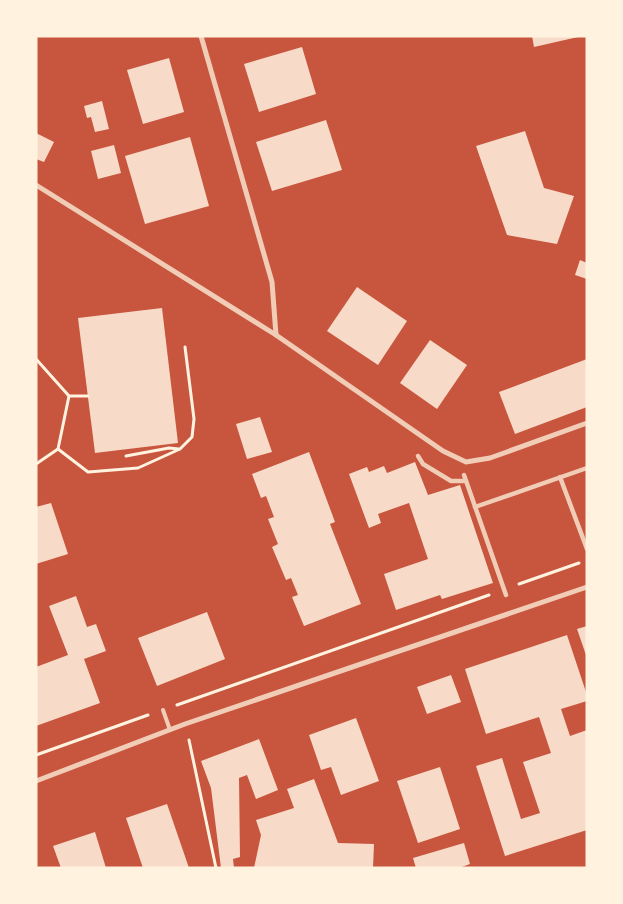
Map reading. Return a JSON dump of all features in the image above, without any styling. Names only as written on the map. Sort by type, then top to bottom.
[{"type":"street","points":[[201,36],[272,282],[276,335]]},
{"type":"street","points":[[36,185],[276,335],[443,451],[466,462],[490,458],[587,423]]},
{"type":"street","points":[[418,456],[423,464],[451,481],[466,481]]},
{"type":"street","points":[[475,507],[587,468]]},
{"type":"street","points":[[464,475],[506,595]]},
{"type":"street","points":[[560,477],[587,549]]},
{"type":"street","points":[[36,780],[186,724],[587,587]]},
{"type":"lane","points":[[163,710],[170,730]]},
{"type":"path","points":[[58,449],[88,472],[138,468],[180,449],[192,437],[194,419],[185,347]]},
{"type":"path","points":[[36,358],[69,396],[88,396]]},
{"type":"path","points":[[36,464],[58,449],[69,396]]},
{"type":"path","points":[[126,456],[169,448],[180,449]]},
{"type":"path","points":[[36,755],[587,560]]},
{"type":"path","points":[[186,724],[216,868]]},
{"type":"building","points":[[532,36],[578,36],[578,37],[534,47]]},
{"type":"building","points":[[302,47],[316,94],[259,112],[244,64]]},
{"type":"building","points":[[169,58],[184,112],[143,124],[127,70]]},
{"type":"building","points":[[102,101],[109,129],[95,132],[91,117],[87,118],[84,106]]},
{"type":"building","points":[[326,120],[342,170],[272,191],[256,142]]},
{"type":"building","points":[[525,131],[544,188],[574,196],[557,244],[507,235],[476,146]]},
{"type":"building","points":[[36,133],[54,142],[44,162],[36,159]]},
{"type":"building","points":[[190,137],[209,206],[145,224],[125,156]]},
{"type":"building","points":[[114,145],[121,173],[98,179],[91,151]]},
{"type":"building","points":[[580,260],[587,263],[587,279],[575,275]]},
{"type":"building","points":[[357,287],[407,321],[378,365],[327,331]]},
{"type":"building","points":[[162,308],[178,443],[95,453],[78,318]]},
{"type":"building","points":[[430,340],[467,365],[437,409],[400,383]]},
{"type":"building","points":[[587,359],[587,407],[515,434],[499,392]]},
{"type":"building","points":[[260,417],[272,452],[247,459],[236,424]]},
{"type":"building","points":[[309,452],[335,522],[330,524],[361,604],[304,626],[292,597],[298,595],[291,578],[286,580],[272,547],[278,544],[268,519],[274,517],[266,496],[261,498],[252,474]]},
{"type":"building","points":[[415,462],[428,495],[460,485],[493,583],[442,599],[440,595],[396,610],[384,574],[428,559],[409,503],[378,514],[381,523],[369,528],[349,474],[367,467],[369,472],[384,466],[387,473]]},
{"type":"building","points":[[51,503],[68,554],[36,564],[36,507]]},
{"type":"building","points":[[76,596],[87,627],[96,624],[106,651],[84,659],[100,703],[36,726],[36,667],[68,655],[49,606]]},
{"type":"building","points":[[207,612],[225,659],[157,686],[138,638]]},
{"type":"building","points":[[587,626],[587,655],[586,655],[577,629]]},
{"type":"building","points":[[567,635],[587,695],[587,701],[561,709],[570,736],[587,730],[587,830],[505,856],[476,766],[502,758],[521,819],[540,813],[523,762],[551,753],[539,717],[486,734],[465,669]]},
{"type":"building","points":[[451,675],[461,702],[427,714],[417,687]]},
{"type":"building","points":[[356,718],[379,781],[341,795],[331,767],[321,770],[309,735]]},
{"type":"building","points":[[259,739],[278,790],[256,799],[247,775],[239,778],[240,857],[233,859],[234,868],[221,868],[211,788],[201,761]]},
{"type":"building","points":[[440,767],[460,829],[418,843],[397,781]]},
{"type":"building","points":[[314,779],[338,843],[374,844],[373,868],[254,868],[261,835],[256,820],[294,808],[287,789]]},
{"type":"building","points":[[167,804],[189,868],[143,868],[126,818]]},
{"type":"building","points":[[95,832],[106,868],[61,868],[53,846]]},
{"type":"building","points":[[464,843],[470,864],[459,868],[416,868],[413,858]]}]
